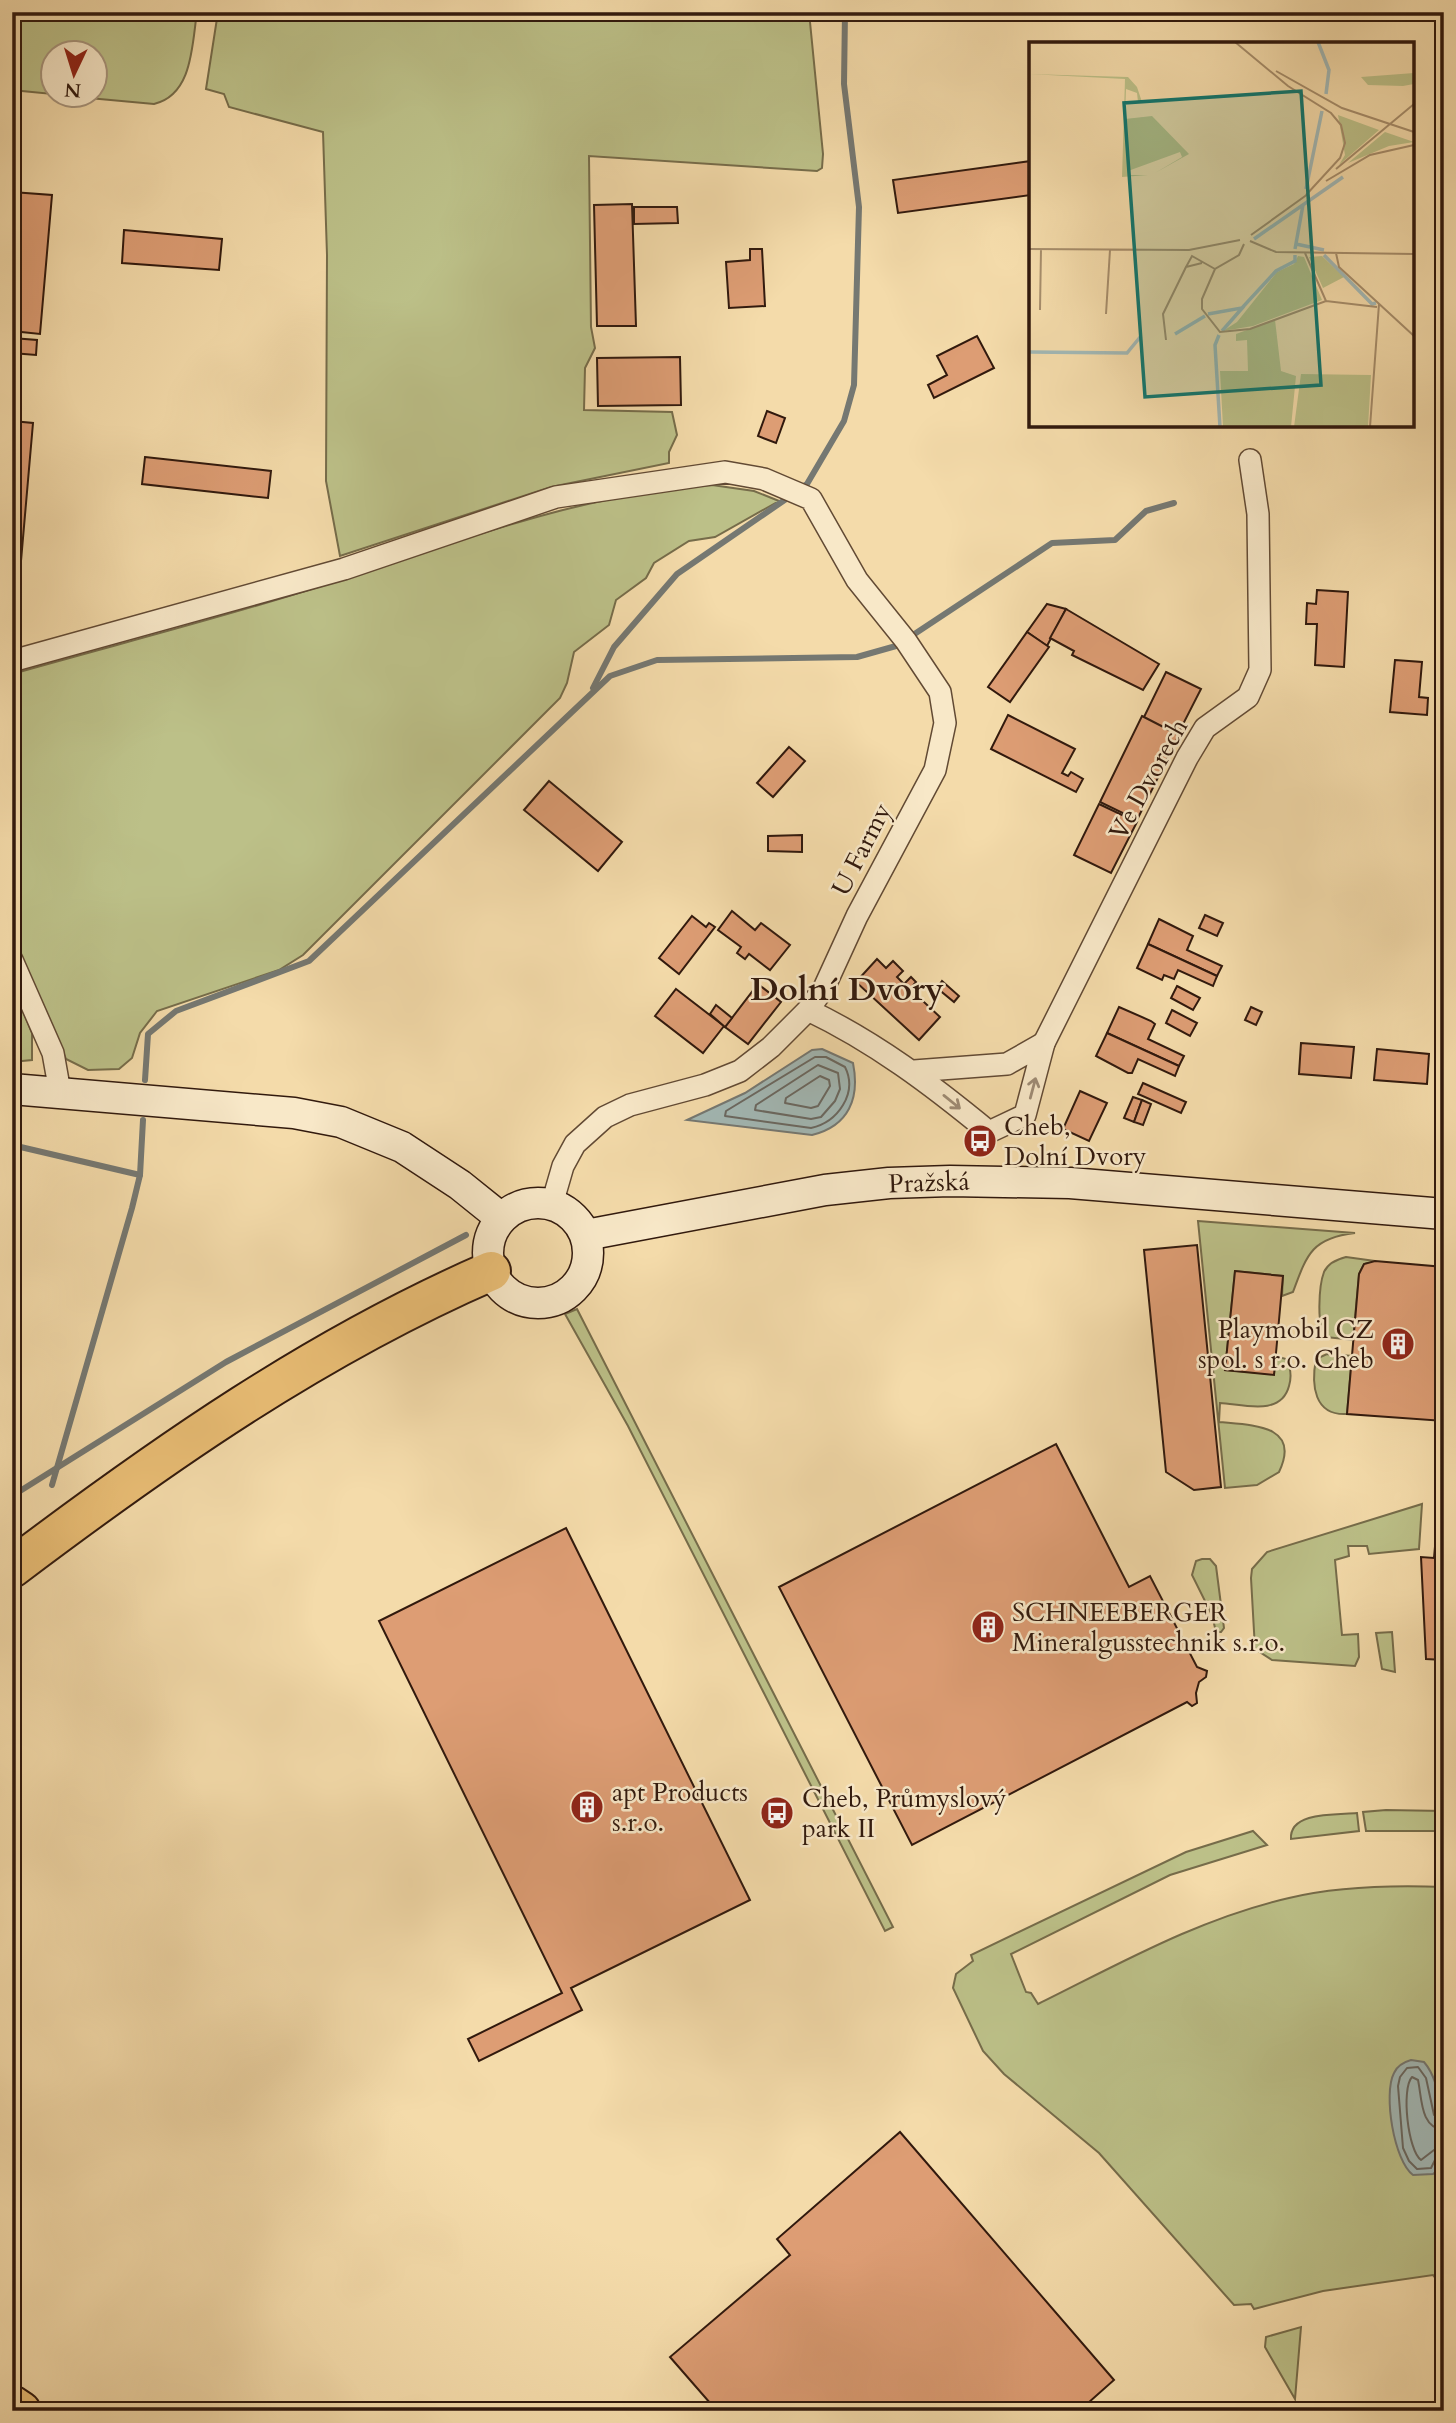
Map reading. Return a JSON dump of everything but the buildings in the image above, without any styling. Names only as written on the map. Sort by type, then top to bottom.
[{"type":"highway","points":[[13,1568],[119,1486],[245,1401],[330,1350],[427,1298],[491,1271]]},
{"type":"highway","points":[[12,2405],[21,2411]]},
{"type":"main road","points":[[12,1089],[294,1113],[341,1122],[402,1147],[452,1179],[501,1218]]},
{"type":"main road","name":"Pražská","points":[[586,1234],[825,1191],[889,1183],[950,1181],[1070,1183],[1444,1214]]},
{"type":"main road","points":[[525,1204],[552,1204],[578,1221],[586,1234],[588,1260],[585,1272],[568,1294],[555,1301],[525,1302],[510,1295],[491,1271],[488,1243],[501,1218],[525,1204]]},
{"type":"street","name":"Ve Dvorech","points":[[808,1010],[842,1026],[914,1071],[989,1132],[1025,1115],[1044,1043],[1187,758],[1205,728],[1248,697],[1260,670],[1258,514],[1250,460]]},
{"type":"street","name":"U Farmy","points":[[12,661],[344,569],[556,497],[725,472],[764,479],[811,499],[857,580],[940,692],[944,710],[944,739],[935,769],[857,916],[824,988],[808,1010],[762,1055],[732,1075],[630,1105],[605,1117],[575,1144],[563,1167],[552,1204]]},
{"type":"street","points":[[12,960],[53,1053],[60,1093]]},
{"type":"street","points":[[914,1071],[1007,1064],[1044,1043]]},
{"type":"green space","points":[[12,12],[197,12],[188,67],[176,90],[167,99],[154,104],[108,100],[108,38],[38,38],[38,93],[12,90]]},
{"type":"green space","points":[[218,12],[809,12],[823,154],[822,168],[817,171],[589,156],[591,327],[595,348],[585,368],[584,410],[672,412],[677,435],[669,452],[669,463],[551,487],[340,556],[326,481],[327,255],[323,132],[229,107],[224,94],[206,89]]},
{"type":"green space","points":[[712,485],[754,491],[779,501],[715,537],[689,541],[654,563],[646,578],[616,600],[609,625],[574,652],[567,683],[560,698],[303,955],[279,970],[157,1011],[140,1033],[132,1058],[119,1069],[88,1070],[66,1059],[12,936],[12,674],[280,599],[561,510],[661,490]]},
{"type":"green space","points":[[12,984],[32,1033],[32,1060],[12,1062]]},
{"type":"green space","points":[[1198,1221],[1355,1233],[1329,1239],[1313,1250],[1293,1292],[1282,1296],[1283,1276],[1235,1271],[1225,1370],[1274,1374],[1276,1356],[1286,1359],[1290,1372],[1285,1396],[1278,1402],[1260,1406],[1220,1403],[1219,1422],[1258,1426],[1278,1436],[1284,1444],[1284,1456],[1279,1472],[1257,1485],[1225,1488]]},
{"type":"green space","points":[[1346,1257],[1375,1261],[1364,1264],[1359,1274],[1353,1340],[1326,1337],[1320,1316],[1324,1272],[1331,1264]]},
{"type":"green space","points":[[577,1309],[893,1927],[885,1931],[628,1426],[565,1314]]},
{"type":"green space","points":[[1327,1354],[1352,1356],[1347,1414],[1328,1410],[1317,1397],[1314,1379],[1316,1359]]},
{"type":"green space","points":[[1422,1504],[1419,1549],[1369,1554],[1367,1546],[1348,1546],[1349,1556],[1335,1560],[1342,1635],[1358,1634],[1359,1657],[1355,1666],[1272,1660],[1255,1649],[1252,1569],[1267,1552]]},
{"type":"green space","points":[[1210,1559],[1216,1566],[1224,1628],[1221,1632],[1216,1632],[1212,1615],[1192,1575],[1196,1561]]},
{"type":"green space","points":[[1392,1632],[1395,1672],[1382,1669],[1376,1633]]},
{"type":"green space","points":[[1444,1811],[1444,1831],[1366,1831],[1363,1812]]},
{"type":"green space","points":[[1357,1813],[1359,1831],[1291,1839],[1292,1830],[1306,1819]]},
{"type":"green space","points":[[1253,1831],[1267,1845],[1170,1875],[1011,1954],[1026,1992],[1031,1993],[1038,2004],[1192,1930],[1224,1917],[1289,1898],[1366,1887],[1444,1887],[1444,2290],[1433,2275],[1323,2291],[1254,2309],[1251,2304],[1234,2305],[1099,2153],[1004,2074],[983,2051],[953,1988],[956,1974],[973,1961],[971,1955],[1186,1852]]},
{"type":"green space","points":[[1301,2327],[1295,2399],[1265,2347],[1266,2337]]},
{"type":"water","points":[[822,1049],[853,1063],[855,1076],[853,1099],[849,1109],[835,1125],[825,1131],[812,1135],[687,1120],[745,1093],[812,1050]]},
{"type":"water","points":[[1411,2060],[1424,2062],[1430,2072],[1436,2084],[1442,2114],[1441,2159],[1438,2170],[1433,2174],[1413,2175],[1406,2167],[1392,2127],[1391,2083],[1397,2068]]},
{"type":"waterway","points":[[801,488],[807,484],[844,421],[854,385],[859,207],[844,84],[845,12]]},
{"type":"waterway","points":[[593,688],[614,647],[677,574],[789,497]]},
{"type":"waterway","points":[[913,635],[1052,543],[1115,540],[1146,511],[1174,503]]},
{"type":"waterway","points":[[145,1080],[148,1034],[176,1011],[309,961],[610,676],[657,660],[857,657],[896,646]]},
{"type":"waterway","points":[[52,1485],[132,1208],[140,1175],[143,1120]]},
{"type":"waterway","points":[[12,1145],[140,1175]]},
{"type":"waterway","points":[[12,1496],[226,1362],[466,1235]]},
{"type":"waterway","points":[[12,1623],[15,1615]]},
{"type":"place","name":"Cheb, Dolní Dvory","points":[[980,1141]]},
{"type":"place","name":"Playmobil CZ spol. s r.o. Cheb","points":[[1398,1344]]},
{"type":"place","name":"SCHNEEBERGER Mineralgusstechnik s.r.o.","points":[[988,1627]]},
{"type":"place","name":"apt Products s.r.o.","points":[[587,1807]]},
{"type":"place","name":"Cheb, Průmyslový park II","points":[[777,1813]]},
{"type":"district","name":"Dolní Dvory","points":[[847,988]]}]
